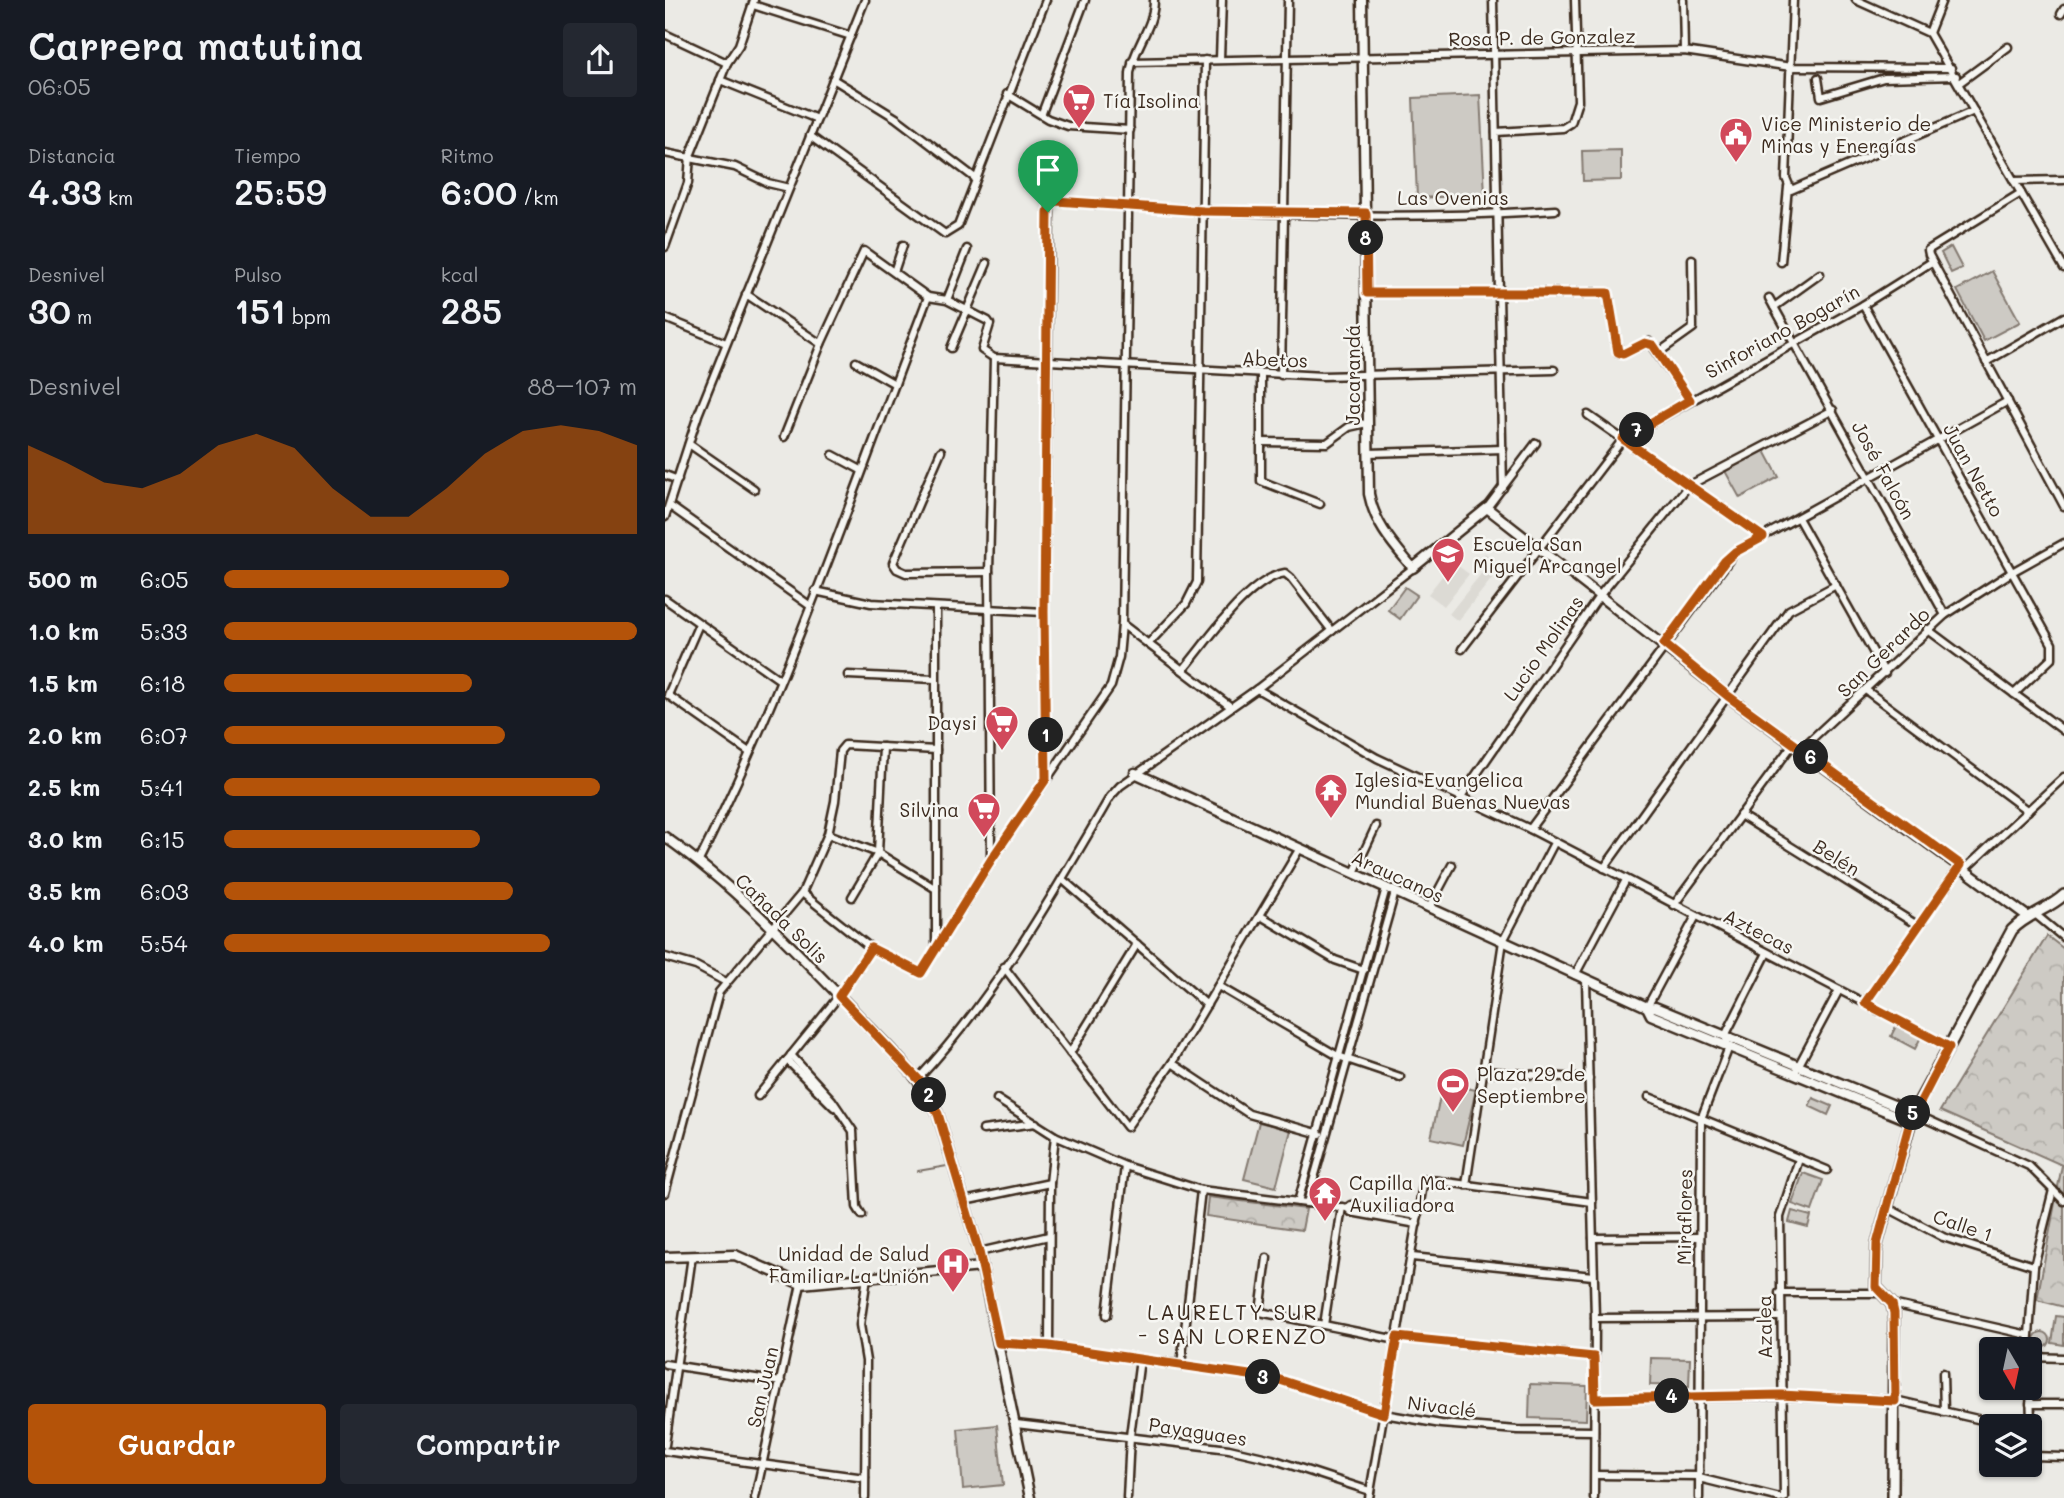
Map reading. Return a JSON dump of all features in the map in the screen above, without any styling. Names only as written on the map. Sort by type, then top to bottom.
[{"type":"main road","points":[[1893,1498],[1895,1401],[1892,1304],[1876,1287],[1875,1263],[1886,1207],[1912,1117],[2012,930],[2064,895]]},
{"type":"street","points":[[665,517],[726,342],[865,0]]},
{"type":"street","points":[[810,136],[946,234],[958,226],[1007,94],[1046,0]]},
{"type":"street","points":[[1042,113],[1085,0]]},
{"type":"street","points":[[802,893],[871,948],[921,973],[991,860],[1111,686],[1119,657],[1122,624],[1132,62],[1153,21],[1154,0]]},
{"type":"street","points":[[1220,59],[1222,0]]},
{"type":"street","points":[[1281,375],[1287,0]]},
{"type":"street","name":"Jacarandá","points":[[1362,0],[1369,494],[1375,517],[1413,568]]},
{"type":"street","points":[[1493,0],[1503,488]]},
{"type":"street","points":[[1496,132],[1563,128],[1571,124],[1577,113],[1578,101],[1575,0]]},
{"type":"street","points":[[1683,0],[1684,51]]},
{"type":"street","points":[[1781,261],[1788,187],[1793,0]]},
{"type":"street","points":[[1929,33],[1942,0]]},
{"type":"street","points":[[1858,1],[1929,33],[2064,268]]},
{"type":"street","points":[[665,247],[688,183],[690,156],[726,62],[739,45],[754,2],[851,36]]},
{"type":"street","points":[[665,34],[726,62]]},
{"type":"street","points":[[1818,78],[1821,97],[1884,78],[1957,80],[2008,47]]},
{"type":"street","name":"Rosa P. de Gonzalez","points":[[1132,62],[1577,51],[1684,51],[1791,67],[1951,68]]},
{"type":"street","points":[[1148,644],[1186,604],[1197,582],[1205,60]]},
{"type":"street","points":[[833,79],[895,118],[975,178]]},
{"type":"street","points":[[720,80],[817,119]]},
{"type":"street","points":[[1007,94],[1067,125],[1130,130]]},
{"type":"street","points":[[1788,187],[1794,191],[1975,111]]},
{"type":"street","points":[[665,153],[735,167],[768,183],[789,188]]},
{"type":"street","points":[[2014,181],[2064,180]]},
{"type":"street","points":[[2021,192],[1928,250],[1930,263],[2064,506]]},
{"type":"street","name":"Las Ovenias","points":[[1047,363],[1048,212],[1050,204],[1056,201],[1203,211],[1282,213],[1499,214],[1555,210]]},
{"type":"street","points":[[894,272],[903,245]]},
{"type":"street","points":[[947,300],[967,249]]},
{"type":"street","points":[[785,437],[821,344],[862,253],[866,251],[929,298],[947,300],[990,323],[981,350],[994,358],[989,572],[991,860]]},
{"type":"street","points":[[1658,353],[1693,328],[1692,259]]},
{"type":"street","points":[[951,348],[987,263]]},
{"type":"street","name":"Sinforiano Bogarín","points":[[1462,649],[1623,439],[1863,304],[1930,263]]},
{"type":"street","points":[[1774,307],[1820,274]]},
{"type":"street","points":[[1367,293],[1608,293],[1618,352],[1623,354],[1649,342],[1690,400]]},
{"type":"street","points":[[746,294],[821,344]]},
{"type":"street","points":[[699,861],[728,804],[780,680],[929,298]]},
{"type":"street","name":"José Falcón","points":[[1769,298],[1945,615]]},
{"type":"street","name":"Juan Netto","points":[[1863,304],[1940,439],[2055,652],[2014,694]]},
{"type":"street","points":[[1986,362],[2064,317]]},
{"type":"street","points":[[665,318],[726,342]]},
{"type":"street","name":"Abetos","points":[[994,358],[1281,375],[1554,370]]},
{"type":"street","points":[[856,362],[895,384]]},
{"type":"street","points":[[1046,779],[1044,612],[1047,363]]},
{"type":"street","points":[[1261,374],[1261,481],[1319,504]]},
{"type":"street","points":[[1530,829],[1725,561],[1735,552],[2008,401]]},
{"type":"street","name":"Lucio Molinas","points":[[1460,798],[1600,595],[1688,486],[1833,410]]},
{"type":"street","points":[[1588,415],[1763,537]]},
{"type":"street","points":[[1261,442],[1327,443],[1349,428],[1367,423]]},
{"type":"street","points":[[918,1079],[965,1027],[1062,879],[1110,797],[1135,772],[1257,689],[1487,508],[1536,443]]},
{"type":"street","points":[[689,444],[754,489]]},
{"type":"street","points":[[1369,453],[1503,449]]},
{"type":"street","points":[[941,451],[893,563],[905,573],[989,572]]},
{"type":"street","points":[[833,455],[862,470]]},
{"type":"street","points":[[665,475],[678,481]]},
{"type":"street","points":[[670,506],[809,605]]},
{"type":"street","points":[[1487,508],[1728,696],[2064,938]]},
{"type":"street","points":[[1798,519],[1885,673]]},
{"type":"street","name":"San Gerardo","points":[[1674,905],[1740,815],[1797,746],[1867,691],[1927,629],[1945,615],[2012,572],[2064,543]]},
{"type":"street","points":[[1183,670],[1239,604],[1262,582],[1278,574],[1285,573],[1291,578],[1332,631]]},
{"type":"street","points":[[1604,869],[1789,610],[1836,585]]},
{"type":"street","points":[[815,591],[870,603],[1044,612]]},
{"type":"street","points":[[665,599],[780,680]]},
{"type":"street","points":[[936,607],[936,947]]},
{"type":"street","points":[[699,624],[668,695],[749,752]]},
{"type":"street","points":[[1122,624],[1231,707]]},
{"type":"street","points":[[1927,629],[2064,731]]},
{"type":"street","points":[[848,676],[935,679]]},
{"type":"street","name":"Aztecas","points":[[1257,689],[1377,758],[1530,829],[1949,1047]]},
{"type":"street","points":[[1867,691],[2028,811]]},
{"type":"street","points":[[665,1193],[713,1006],[726,982],[802,893],[828,834],[835,801],[840,751],[845,745],[936,750]]},
{"type":"street","points":[[852,897],[878,853],[883,747]]},
{"type":"street","name":"Araucanos","points":[[1135,772],[1647,1008],[1655,1007],[1725,1036],[1796,1070]]},
{"type":"street","points":[[1865,1003],[1917,925],[1963,867],[2064,777]]},
{"type":"street","name":"Belén","points":[[1740,815],[1917,925]]},
{"type":"street","points":[[1355,873],[1376,825]]},
{"type":"street","points":[[828,834],[878,853],[936,889]]},
{"type":"street","name":"Cañada Solis","points":[[665,837],[699,861],[774,928],[918,1079],[938,1114],[979,1252],[1030,1498]]},
{"type":"street","points":[[1466,1185],[1503,942],[1554,843]]},
{"type":"street","points":[[1004,967],[1127,1127],[1172,1063],[1300,848]]},
{"type":"street","points":[[1429,908],[1452,864]]},
{"type":"street","points":[[1062,879],[1207,1005]]},
{"type":"street","points":[[1575,975],[1626,880]]},
{"type":"street","points":[[1297,1202],[1386,887]]},
{"type":"street","points":[[1307,1203],[1395,892]]},
{"type":"street","points":[[1261,916],[1324,954],[1372,972]]},
{"type":"street","points":[[1647,1008],[1696,916]]},
{"type":"street","points":[[1070,1053],[1137,944]]},
{"type":"street","points":[[758,1096],[839,996],[871,948]]},
{"type":"street","points":[[1729,1047],[1725,1036],[1767,953]]},
{"type":"street","points":[[665,957],[696,966],[726,982]]},
{"type":"street","points":[[1587,980],[1595,1318],[1594,1498]]},
{"type":"street","points":[[1218,986],[1338,1056],[1399,1077]]},
{"type":"street","points":[[1796,1070],[1839,990]]},
{"type":"street","name":"Araucanos","points":[[1647,1008],[1650,1014],[1729,1047],[1796,1070],[1912,1117]]},
{"type":"street","name":"Miraflores","points":[[1699,1498],[1701,1119],[1729,1047]]},
{"type":"street","points":[[789,1058],[853,1131],[857,1208],[862,1215]]},
{"type":"street","points":[[1172,1063],[1249,1114],[1326,1136]]},
{"type":"street","points":[[1484,1071],[1589,1079]]},
{"type":"street","points":[[1649,1097],[1827,1170]]},
{"type":"street","points":[[997,1099],[1055,1136],[1125,1166],[1201,1190],[1345,1208],[1351,1212],[1417,1224]]},
{"type":"street","points":[[1912,1117],[2029,1166],[2064,1200]]},
{"type":"street","points":[[983,1130],[1038,1124]]},
{"type":"street","points":[[1049,1346],[1049,1183],[1055,1136]]},
{"type":"street","name":"Azalea","points":[[1782,1498],[1780,1217],[1799,1158]]},
{"type":"street","points":[[1107,1315],[1125,1166]]},
{"type":"street","points":[[1369,1494],[1424,1179],[1592,1202]]},
{"type":"street","points":[[964,1201],[1049,1183]]},
{"type":"street","points":[[1181,1364],[1201,1190]]},
{"type":"street","points":[[1892,1304],[2028,1335],[2034,1266],[2053,1190]]},
{"type":"street","points":[[1345,1208],[1351,1205],[1418,1216]]},
{"type":"street","name":"Calle 1","points":[[1886,1207],[1943,1237],[2034,1266]]},
{"type":"street","points":[[1324,1325],[1345,1208]]},
{"type":"street","points":[[979,1252],[1049,1236]]},
{"type":"street","points":[[1593,1238],[1699,1237]]},
{"type":"street","points":[[665,1257],[735,1255],[801,1284],[982,1267]]},
{"type":"street","points":[[665,1445],[692,1256]]},
{"type":"street","points":[[1412,1257],[1593,1276]]},
{"type":"street","points":[[1267,1258],[1260,1312],[1397,1339],[1594,1357]]},
{"type":"street","points":[[865,1498],[866,1361],[860,1325],[867,1277]]},
{"type":"street","name":"San Juan","points":[[755,1498],[801,1284]]},
{"type":"street","points":[[1779,1293],[1879,1293]]},
{"type":"street","points":[[1595,1318],[1779,1317]]},
{"type":"street","name":"Nivaclé","points":[[999,1343],[1049,1346],[1277,1379],[1384,1414],[1517,1430],[1594,1430]]},
{"type":"street","points":[[2042,1357],[2064,1358]]},
{"type":"street","points":[[1127,1498],[1130,1436],[1140,1359]]},
{"type":"street","points":[[665,1364],[781,1382]]},
{"type":"street","points":[[1943,1373],[1944,1412]]},
{"type":"street","points":[[1595,1399],[1781,1395],[1895,1401],[1979,1420]]},
{"type":"street","points":[[2030,1400],[2032,1456],[2064,1457]]},
{"type":"street","points":[[2030,1404],[2064,1404]]},
{"type":"street","name":"Payaguaes","points":[[1016,1424],[1229,1449],[1272,1459],[1369,1494]]},
{"type":"street","points":[[665,1451],[865,1478]]},
{"type":"street","points":[[1595,1475],[1699,1477],[1758,1495],[1782,1498]]},
{"type":"shaded area","name":"Escuela San Miguel Arcangel","points":[[1485,553],[1492,559],[1490,562],[1485,558],[1482,563],[1487,567],[1491,562],[1498,567],[1495,572],[1490,568],[1487,572],[1493,577],[1458,621],[1449,614],[1484,570],[1471,560],[1475,555],[1480,559]]},
{"type":"shaded area","name":"Escuela San Miguel Arcangel","points":[[1453,562],[1469,574],[1444,606],[1428,594]]},
{"type":"green space","points":[[1480,95],[1485,195],[1417,198],[1413,98]]},
{"type":"green space","points":[[1621,150],[1621,180],[1583,181],[1582,151]]},
{"type":"green space","points":[[1951,247],[1962,268],[1951,273],[1941,253]]},
{"type":"green space","points":[[1992,271],[2020,322],[1984,341],[1957,290]]},
{"type":"green space","points":[[1764,449],[1779,477],[1740,498],[1725,471]]},
{"type":"green space","points":[[1405,587],[1417,595],[1400,619],[1388,610]]},
{"type":"green space","points":[[2047,936],[2064,949],[2064,1307],[2037,1300],[2062,1165],[1940,1111]]},
{"type":"green space","points":[[1897,1024],[1921,1037],[1915,1049],[1891,1036]]},
{"type":"green space","name":"Plaza 29 de Septiembre","points":[[1443,1083],[1476,1090],[1463,1145],[1431,1138]]},
{"type":"green space","points":[[1813,1098],[1832,1106],[1828,1115],[1809,1106]]},
{"type":"green space","points":[[1259,1122],[1291,1130],[1276,1187],[1244,1179]]},
{"type":"green space","points":[[1803,1173],[1823,1180],[1812,1211],[1792,1204]]},
{"type":"green space","points":[[1208,1197],[1306,1209],[1302,1230],[1206,1216]]},
{"type":"green space","points":[[1792,1211],[1811,1216],[1808,1227],[1789,1222]]},
{"type":"green space","points":[[2056,1316],[2064,1317],[2064,1345],[2052,1343]]},
{"type":"green space","points":[[2042,1332],[2049,1337],[2048,1346],[2042,1348],[2042,1337],[2035,1337]]},
{"type":"green space","points":[[1651,1358],[1690,1359],[1689,1386],[1650,1385]]},
{"type":"green space","points":[[1530,1384],[1587,1386],[1586,1420],[1529,1418]]},
{"type":"green space","points":[[997,1425],[1003,1485],[963,1489],[958,1429]]},
{"type":"waterway","points":[[857,1007],[878,1028]]},
{"type":"waterway","points":[[918,1171],[947,1166]]},
{"type":"place","name":"Tía Isolina","points":[[1079,130]]},
{"type":"place","name":"Vice Ministerio de Minas y Energías","points":[[1736,164]]},
{"type":"place","name":"Escuela San Miguel Arcangel","points":[[1448,584]]},
{"type":"place","name":"Daysi","points":[[1002,752]]},
{"type":"place","name":"Iglesia Evangelica Mundial Buenas Nuevas","points":[[1331,820]]},
{"type":"place","name":"Silvina","points":[[984,839]]},
{"type":"place","name":"Plaza 29 de Septiembre","points":[[1453,1114]]},
{"type":"place","name":"Capilla Ma. Auxiliadora","points":[[1325,1223]]},
{"type":"place","name":"Unidad de Salud Familiar La Unión","points":[[953,1294]]},
{"type":"district","name":"LAURELTY SUR - SAN LORENZO","points":[[1233,1323]]},
{"type":"route","points":[[1056,201],[1203,211],[1366,213],[1367,293],[1608,293],[1618,352],[1623,354],[1649,342],[1653,345],[1690,400],[1623,439],[1763,537],[1735,552],[1725,561],[1664,644],[1728,696],[1961,865],[1865,1003],[1949,1047],[1913,1113],[1877,1244],[1876,1287],[1879,1293],[1888,1298],[1894,1313],[1895,1401],[1781,1395],[1595,1399],[1594,1357],[1397,1337],[1384,1414],[1277,1379],[1049,1346],[999,1343],[979,1252],[938,1114],[920,1081],[839,996],[871,948],[921,973],[991,860],[1046,779],[1044,612],[1048,212],[1050,204],[1056,201]]}]
